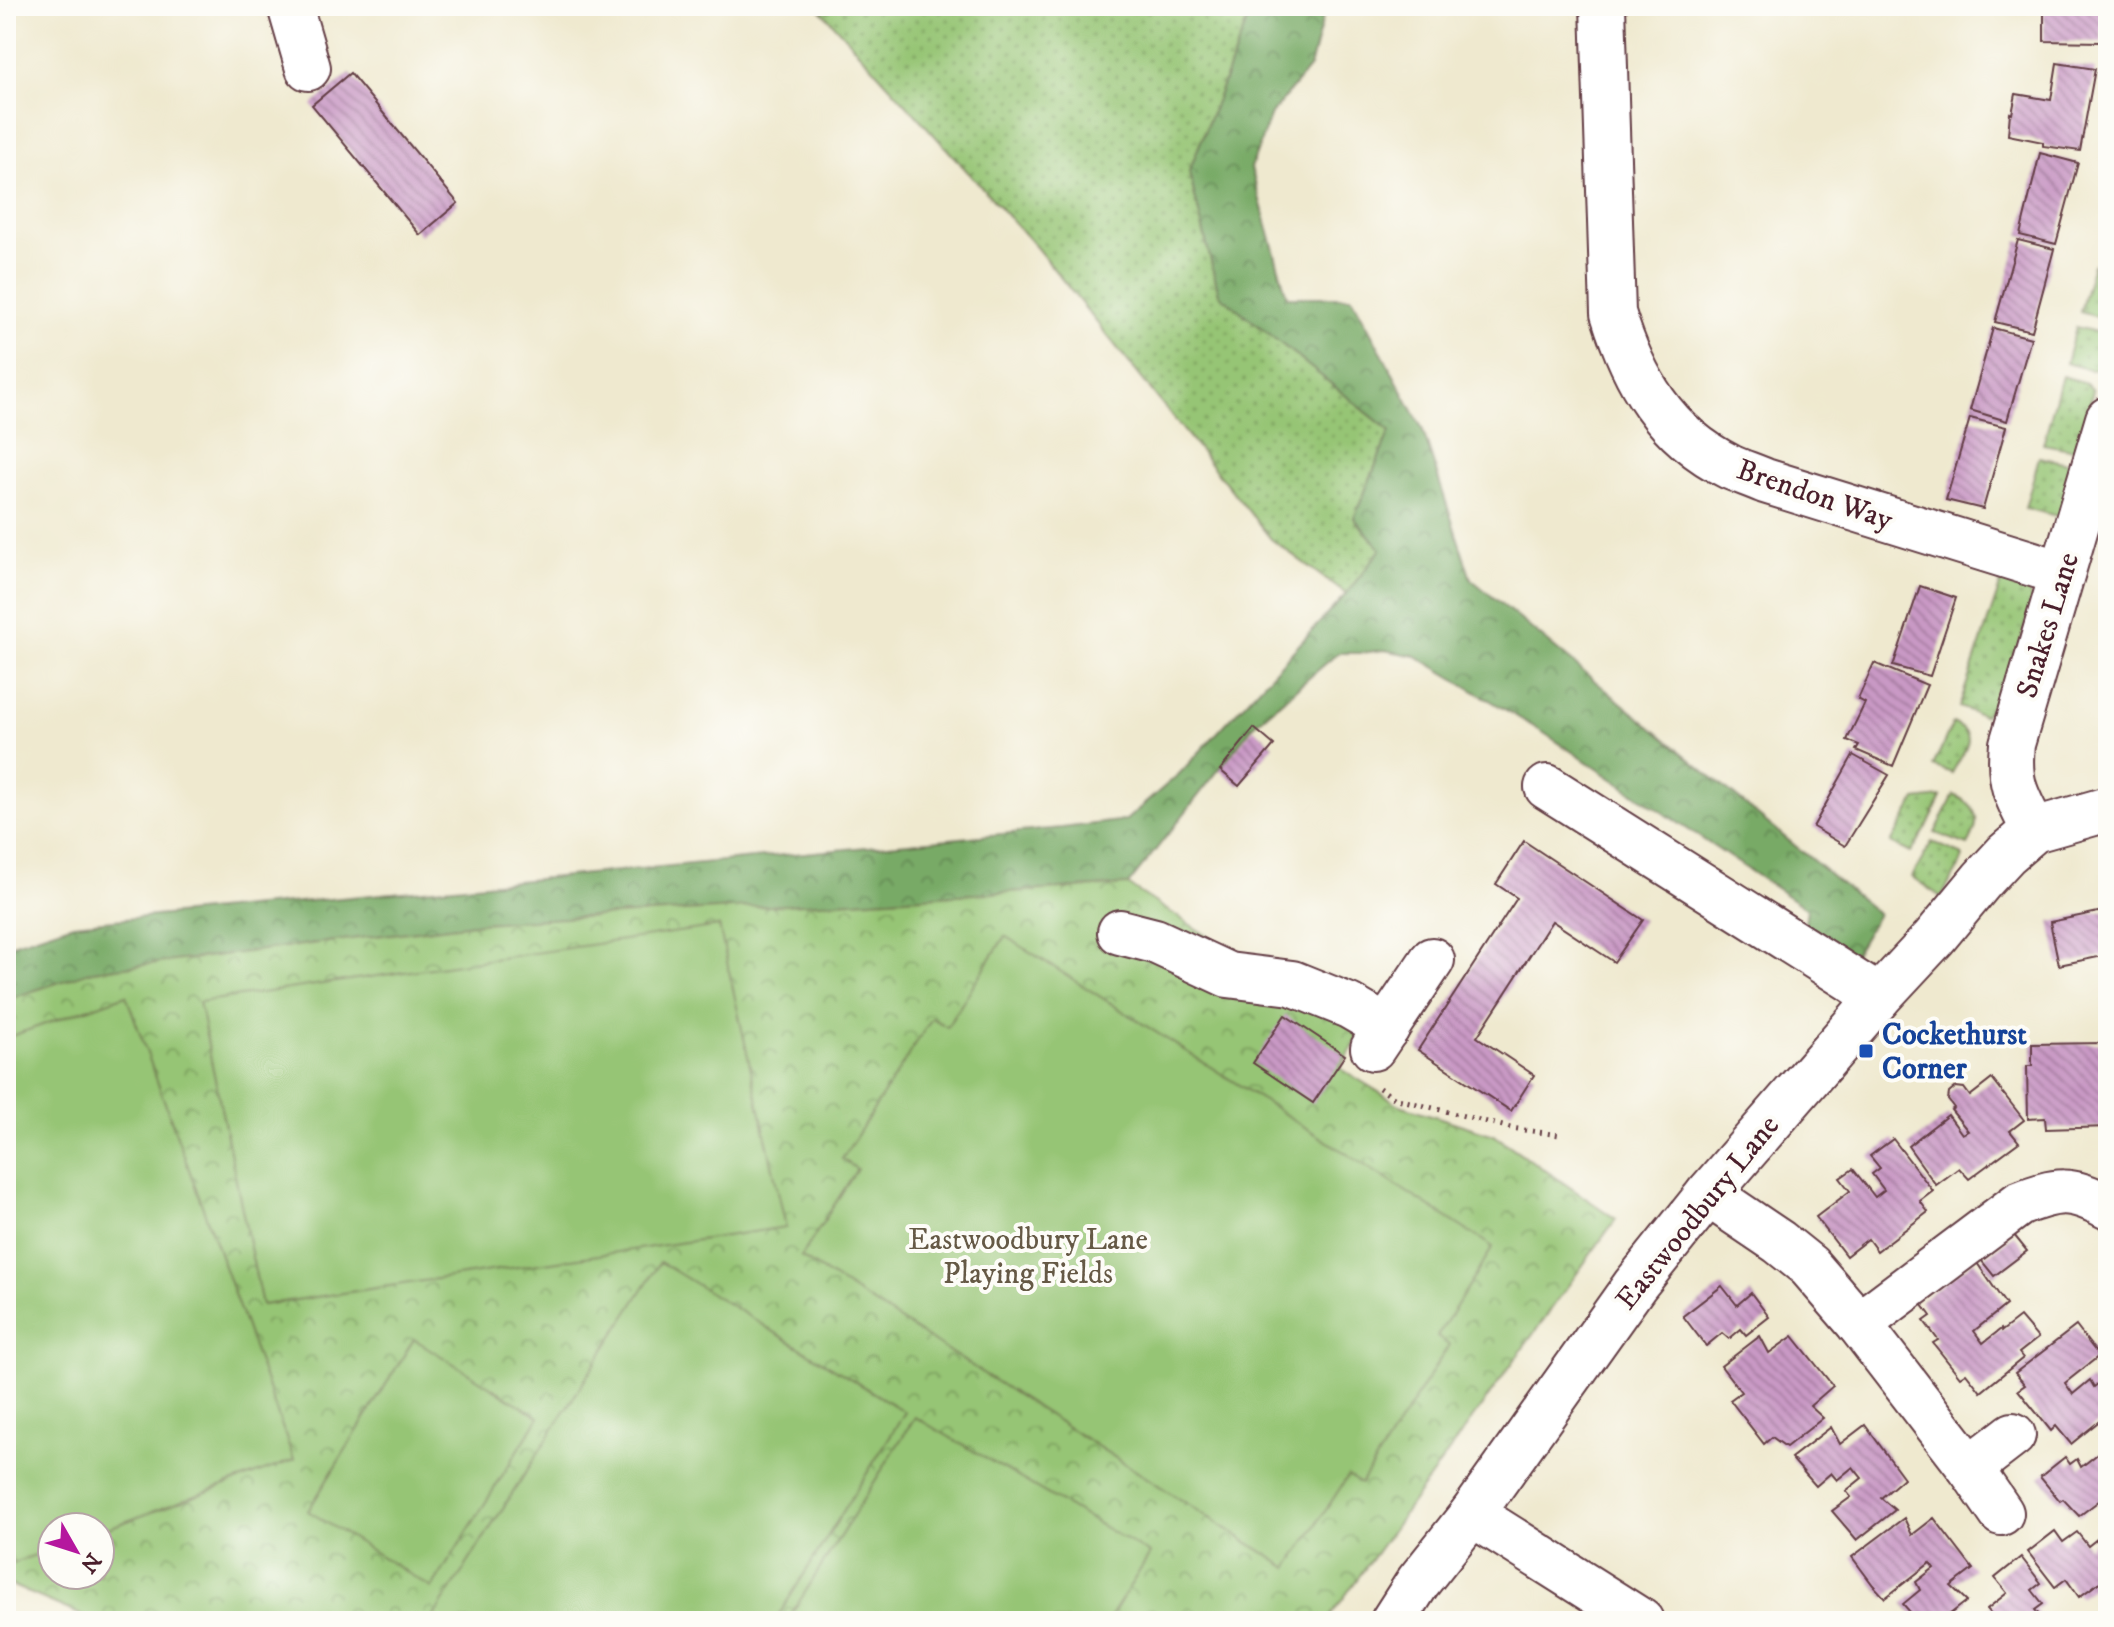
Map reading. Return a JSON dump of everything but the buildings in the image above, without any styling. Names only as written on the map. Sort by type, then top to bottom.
[{"type":"street","points":[[290,6],[308,68]]},
{"type":"street","name":"Brendon Way","points":[[1603,6],[1613,313],[1623,346],[1651,401],[1674,426],[1729,467],[1765,481],[2062,573]]},
{"type":"street","name":"Snakes Lane","points":[[2034,830],[2012,784],[2010,765],[2017,723],[2108,419]]},
{"type":"street","points":[[1547,787],[1879,997]]},
{"type":"street","points":[[2034,830],[2108,809]]},
{"type":"street","name":"Eastwoodbury Lane","points":[[1393,1621],[1418,1582],[1472,1514],[1635,1285],[1708,1194],[1982,880],[2034,830]]},
{"type":"street","points":[[1120,932],[1155,941],[1228,975],[1292,983],[1349,1006],[1380,1038],[1432,960]]},
{"type":"street","points":[[1859,1324],[2019,1204],[2063,1191],[2089,1197],[2108,1207]]},
{"type":"street","points":[[1708,1194],[1809,1266],[1859,1324],[2001,1513]]},
{"type":"street","points":[[1970,1468],[2013,1435]]},
{"type":"street","points":[[1472,1514],[1641,1621]]},
{"type":"path","points":[[1380,1038],[1356,1074],[1394,1098],[1511,1128],[1559,1135]]},
{"type":"green space","points":[[817,6],[1253,6],[1189,172],[1219,294],[1390,431],[1354,518],[1381,549],[1346,594],[1271,539],[1036,247]]},
{"type":"green space","points":[[1253,6],[1326,6],[1310,67],[1271,114],[1251,168],[1287,297],[1352,297],[1422,428],[1471,579],[1878,914],[1852,958],[1804,929],[1807,909],[1544,733],[1416,656],[1384,650],[1338,653],[1254,725],[1128,885],[482,923],[93,971],[6,1000],[6,946],[73,924],[1126,820],[1180,773],[1346,594],[1381,549],[1354,518],[1390,431],[1219,294],[1189,172]]},
{"type":"green space","points":[[2093,264],[2108,268],[2108,320],[2080,312]]},
{"type":"green space","points":[[2076,327],[2100,333],[2106,341],[2101,365],[2097,369],[2066,363]]},
{"type":"green space","points":[[2062,376],[2086,383],[2093,390],[2080,447],[2075,450],[2043,444]]},
{"type":"green space","points":[[2039,457],[2072,464],[2075,469],[2061,517],[2025,508]]},
{"type":"green space","points":[[2005,571],[2024,584],[2032,606],[2001,699],[1983,716],[1959,707]]},
{"type":"green space","points":[[1953,723],[1966,733],[1968,739],[1952,773],[1933,766]]},
{"type":"green space","points":[[1954,795],[1969,805],[1976,816],[1975,830],[1968,845],[1935,833]]},
{"type":"green space","points":[[1941,797],[1911,853],[1891,843],[1916,800]]},
{"type":"green space","points":[[1932,842],[1963,857],[1941,897],[1912,877]]},
{"type":"green space","name":"Eastwoodbury Lane Playing Fields","points":[[1128,885],[1361,1034],[1340,1068],[1400,1105],[1494,1135],[1616,1219],[1327,1621],[95,1621],[6,1583],[6,1000],[93,971],[482,923]]},
{"type":"green space","points":[[719,926],[786,1227],[262,1305],[199,1002]]},
{"type":"green space","points":[[1005,936],[1493,1247],[1437,1337],[1449,1345],[1361,1484],[1348,1476],[1288,1568],[801,1257],[857,1169],[842,1159],[932,1018],[947,1027]]},
{"type":"green space","points":[[126,995],[294,1460],[116,1525],[116,1511],[36,1511],[36,1555],[13,1563],[6,1546],[6,1038]]},
{"type":"green space","points":[[660,1262],[905,1412],[775,1621],[431,1621]]},
{"type":"green space","points":[[414,1339],[539,1417],[432,1588],[308,1511]]},
{"type":"green space","points":[[915,1417],[1150,1554],[1108,1621],[787,1621]]},
{"type":"place","name":"Cockethurst Corner","points":[[1866,1051]]}]
